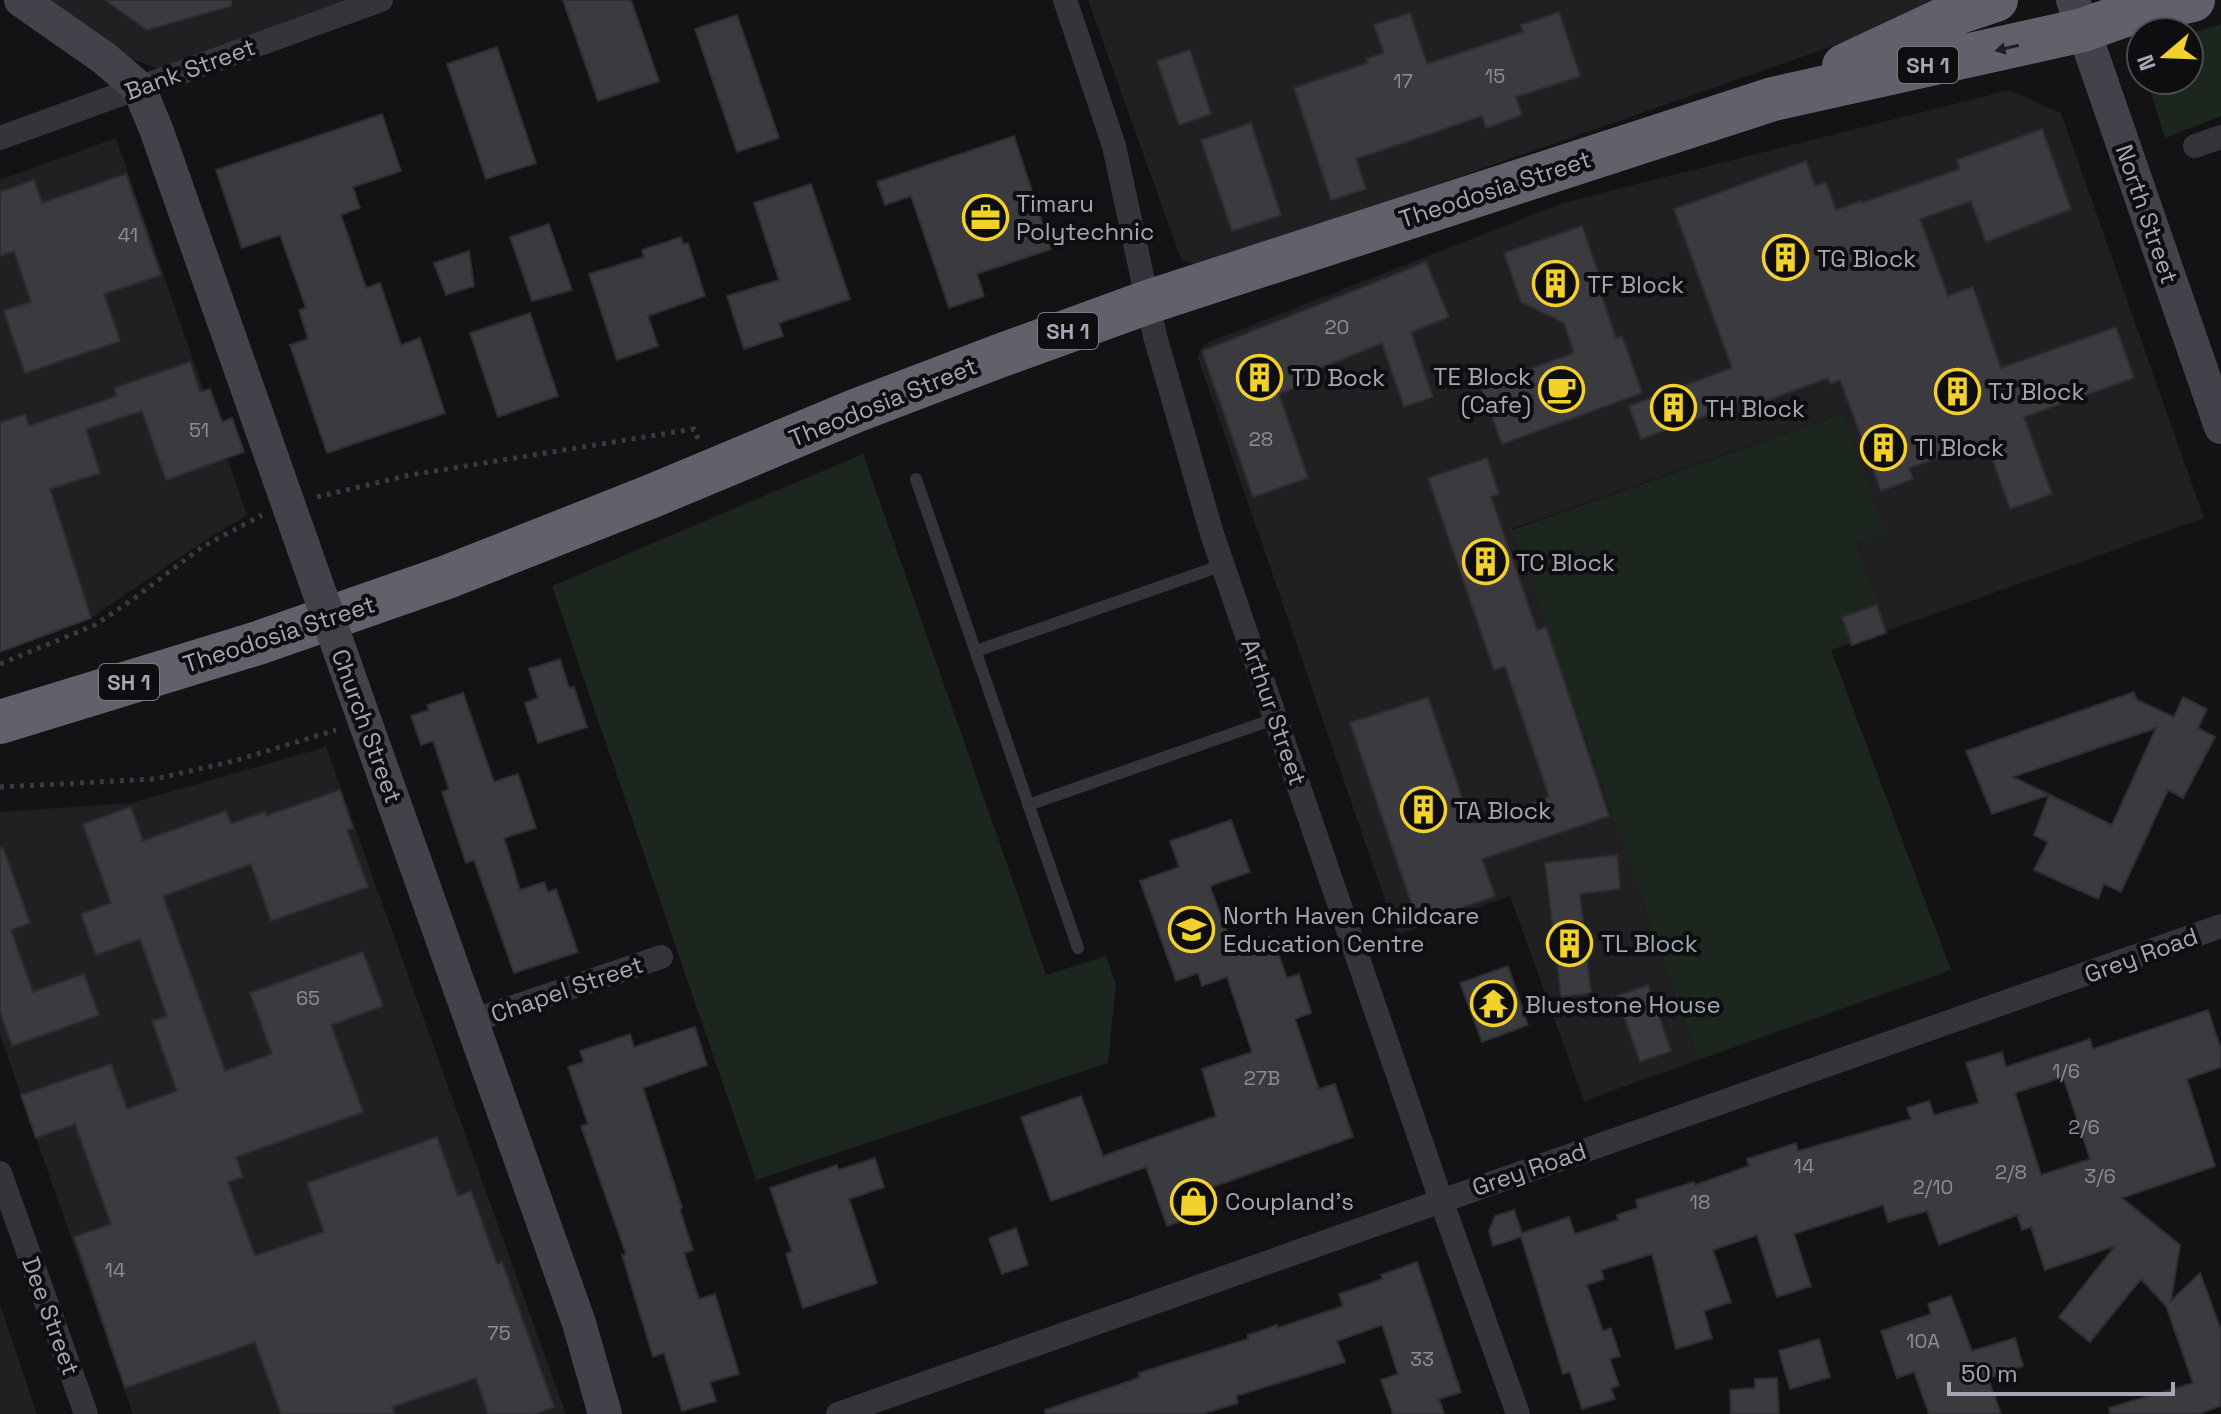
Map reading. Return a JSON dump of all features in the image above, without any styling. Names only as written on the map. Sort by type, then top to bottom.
[{"type":"highway","name":"Theodosia Street","points":[[1773,99],[1957,13],[1996,0]]},
{"type":"highway","name":"SH 1","points":[[2078,15],[2125,15],[2193,0]]},
{"type":"highway","name":"Theodosia Street","points":[[0,722],[273,638],[447,577],[956,372],[1148,302],[1773,99],[2078,15]]},
{"type":"street","name":"Church Street","points":[[21,0],[104,58],[139,88],[156,129],[579,1323],[605,1414]]},
{"type":"street","name":"Bank Street","points":[[0,138],[381,0]]},
{"type":"street","name":"Arthur Street","points":[[1065,0],[1114,146],[1148,302],[1187,453],[1441,1200],[1518,1414]]},
{"type":"street","name":"North Street","points":[[2078,15],[2221,427]]},
{"type":"street","points":[[2195,146],[2221,137]]},
{"type":"street","name":"Grey Road","points":[[838,1414],[2221,926]]},
{"type":"street","name":"Chapel Street","points":[[472,1021],[661,957]]},
{"type":"street","name":"Dee Street","points":[[0,1173],[86,1414]]},
{"type":"lane","points":[[916,479],[1078,948]]},
{"type":"lane","points":[[976,651],[1223,565]]},
{"type":"lane","points":[[1028,805],[1277,718]]},
{"type":"path","points":[[0,664],[95,625],[202,547],[288,503],[410,475],[694,429],[711,471]]},
{"type":"path","points":[[0,787],[155,779],[234,761],[365,720]]},
{"type":"shaded area","points":[[41,0],[358,0],[167,72],[111,51]]},
{"type":"shaded area","points":[[1088,0],[1965,0],[1200,267],[1181,259]]},
{"type":"shaded area","points":[[2221,24],[2221,116],[2165,138],[2152,96],[2205,96],[2205,29]]},
{"type":"shaded area","points":[[2009,90],[2061,113],[2204,518],[1889,630],[1856,541],[1883,532],[1842,413],[1512,529],[1698,1060],[1584,1101],[1510,896],[1397,935],[1198,358],[1201,348],[1209,342],[1563,203]]},
{"type":"shaded area","points":[[116,138],[247,515],[91,618],[0,651],[0,180]]},
{"type":"shaded area","points":[[1843,413],[1884,532],[1856,542],[1889,630],[1831,650],[1951,970],[1698,1060],[1512,530]]},
{"type":"shaded area","points":[[863,454],[1046,975],[1106,956],[1116,984],[1108,1063],[756,1180],[552,586]]},
{"type":"shaded area","points":[[326,747],[566,1414],[133,1414],[0,1035],[0,812],[131,803]]},
{"type":"shaded area","points":[[0,1305],[37,1414],[0,1414]]},
{"type":"building","points":[[105,0],[231,0],[231,6],[147,30]]},
{"type":"building","points":[[563,0],[631,0],[659,81],[598,101]]},
{"type":"building","points":[[1559,12],[1580,76],[1516,97],[1522,115],[1486,128],[1482,116],[1356,159],[1366,189],[1331,200],[1294,88],[1368,63],[1366,59],[1384,53],[1374,25],[1410,13],[1427,64],[1523,32],[1521,25]]},
{"type":"building","points":[[737,15],[779,138],[737,152],[695,29]]},
{"type":"building","points":[[497,47],[536,163],[486,179],[447,64]]},
{"type":"building","points":[[1190,50],[1211,114],[1179,125],[1157,61]]},
{"type":"building","points":[[382,114],[401,171],[353,187],[360,208],[341,215],[366,288],[380,283],[401,345],[420,338],[445,413],[327,453],[290,345],[308,339],[299,310],[306,308],[280,235],[242,248],[216,170]]},
{"type":"building","points":[[1251,123],[1281,215],[1232,231],[1201,140]]},
{"type":"building","points":[[2042,129],[2071,209],[1986,242],[1971,201],[1920,219],[1948,296],[1973,287],[2001,368],[2116,327],[2134,378],[2024,417],[2052,494],[2010,509],[1986,441],[1909,468],[1913,479],[1881,491],[1840,380],[1830,384],[1828,378],[1746,408],[1744,402],[1641,439],[1629,406],[1732,368],[1674,209],[1806,161],[1815,186],[1826,182],[1836,210],[1960,169],[1957,160]]},
{"type":"building","points":[[1014,136],[1051,249],[977,274],[984,296],[949,308],[911,196],[885,205],[877,182]]},
{"type":"building","points":[[126,174],[161,275],[104,294],[120,341],[25,373],[4,311],[31,302],[14,251],[0,256],[0,192],[34,180],[42,203]]},
{"type":"building","points":[[811,184],[850,299],[779,323],[783,336],[744,349],[727,296],[779,280],[754,203]]},
{"type":"building","points":[[549,224],[572,290],[532,301],[510,237]]},
{"type":"building","points":[[1582,226],[1598,272],[1594,274],[1616,338],[1622,336],[1642,393],[1502,444],[1481,387],[1574,353],[1564,323],[1521,302],[1504,253]]},
{"type":"building","points":[[681,237],[683,244],[688,243],[705,296],[648,316],[658,346],[617,360],[589,274],[644,257],[642,250]]},
{"type":"building","points":[[469,251],[474,286],[446,295],[434,263]]},
{"type":"building","name":"TD Bock","points":[[1426,262],[1449,317],[1411,332],[1433,397],[1404,407],[1382,343],[1308,373],[1311,381],[1279,394],[1308,478],[1253,497],[1202,351]]},
{"type":"building","points":[[530,313],[558,396],[498,417],[470,333]]},
{"type":"building","points":[[190,362],[200,392],[210,389],[222,422],[232,418],[244,452],[166,480],[142,411],[86,429],[100,473],[50,489],[91,618],[0,652],[0,423],[25,414],[29,426],[117,396],[114,388]]},
{"type":"building","points":[[1487,458],[1499,494],[1491,497],[1537,630],[1546,627],[1609,816],[1482,859],[1495,896],[1418,923],[1350,723],[1428,697],[1471,824],[1549,797],[1505,666],[1494,670],[1428,478]]},
{"type":"building","points":[[1877,605],[1886,633],[1852,645],[1842,617]]},
{"type":"building","points":[[560,659],[569,688],[574,687],[587,727],[538,743],[525,703],[538,698],[529,669]]},
{"type":"building","points":[[2134,692],[2137,700],[2174,717],[2183,697],[2207,709],[2198,728],[2215,737],[2183,798],[2168,790],[2121,892],[2104,884],[2098,899],[2034,870],[2048,842],[2034,835],[2049,795],[1992,814],[1966,751]],"holes":[[[2156,728],[2112,825],[2013,777]]]},
{"type":"building","points":[[463,693],[494,782],[518,774],[536,828],[504,838],[520,890],[544,882],[548,892],[556,889],[578,952],[514,973],[474,860],[466,863],[442,792],[449,789],[433,741],[421,745],[411,716],[429,710],[427,705]]},
{"type":"building","points":[[340,790],[353,828],[347,830],[368,887],[271,921],[251,864],[163,896],[225,1071],[272,1054],[250,993],[363,952],[383,1006],[331,1025],[363,1112],[236,1157],[243,1177],[228,1182],[255,1256],[324,1232],[307,1183],[437,1137],[458,1196],[471,1191],[497,1264],[502,1262],[554,1407],[535,1414],[488,1414],[476,1378],[392,1407],[395,1414],[281,1414],[255,1342],[125,1388],[74,1237],[111,1224],[75,1124],[36,1138],[21,1095],[111,1064],[127,1109],[177,1091],[152,1021],[167,1016],[140,939],[96,955],[81,914],[111,903],[83,824],[131,807],[143,841],[226,811],[231,824],[265,812],[266,816]]},
{"type":"building","points":[[1231,820],[1250,872],[1210,886],[1233,950],[1272,936],[1287,978],[1299,974],[1311,1013],[1295,1019],[1319,1089],[1335,1084],[1353,1137],[1210,1188],[1217,1209],[1167,1226],[1146,1167],[1051,1201],[1021,1117],[1081,1096],[1103,1156],[1216,1116],[1202,1069],[1252,1052],[1227,977],[1202,986],[1198,973],[1176,981],[1140,881],[1179,867],[1170,841]]},
{"type":"building","points":[[0,848],[3,848],[30,923],[11,930],[33,992],[84,974],[99,1015],[12,1046],[0,1012]]},
{"type":"building","name":"TL Block","points":[[1617,855],[1620,889],[1580,894],[1591,993],[1561,997],[1545,863]]},
{"type":"building","name":"Bluestone House","points":[[1508,966],[1528,1025],[1482,1042],[1460,983]]},
{"type":"building","points":[[1648,985],[1671,1051],[1640,1062],[1617,996]]},
{"type":"building","points":[[2208,1010],[2221,1049],[2221,1067],[2187,1079],[2215,1166],[2122,1198],[2180,1245],[2171,1301],[2200,1273],[2221,1330],[2221,1406],[2198,1414],[2110,1414],[2109,1408],[2193,1383],[2166,1306],[2141,1279],[2090,1342],[2059,1317],[2115,1246],[2045,1270],[2031,1227],[2022,1230],[2017,1215],[1939,1245],[1927,1211],[1888,1222],[1883,1205],[1794,1234],[1811,1286],[1777,1297],[1757,1235],[1713,1250],[1731,1302],[1704,1311],[1712,1338],[1676,1349],[1652,1254],[1601,1270],[1604,1279],[1587,1285],[1603,1331],[1611,1328],[1620,1356],[1610,1359],[1619,1386],[1611,1388],[1615,1399],[1582,1409],[1570,1372],[1563,1374],[1521,1237],[1493,1246],[1489,1231],[1495,1216],[1514,1210],[1522,1233],[1569,1217],[1575,1234],[1618,1220],[1617,1215],[1638,1208],[1636,1200],[1694,1182],[1695,1185],[1749,1166],[1747,1159],[1796,1143],[1798,1151],[1911,1119],[1907,1108],[1929,1101],[1934,1115],[1979,1103],[1966,1063],[2002,1052],[2006,1067],[2090,1039],[2093,1049]],"holes":[[[2063,1077],[2090,1159],[2041,1175],[2015,1093]]]},
{"type":"building","points":[[695,1027],[707,1065],[643,1088],[682,1208],[680,1210],[693,1250],[684,1253],[699,1299],[715,1294],[739,1374],[710,1382],[716,1401],[682,1411],[664,1353],[653,1357],[622,1255],[626,1254],[581,1126],[588,1124],[568,1067],[584,1062],[580,1051],[630,1034],[634,1047]]},
{"type":"building","points":[[875,1158],[884,1187],[849,1199],[877,1283],[803,1308],[786,1254],[792,1252],[770,1188],[837,1165],[838,1170]]},
{"type":"building","points":[[1016,1228],[1028,1265],[1002,1274],[989,1238]]},
{"type":"building","points":[[1417,1262],[1461,1392],[1439,1399],[1444,1414],[1393,1414],[1381,1380],[1398,1374],[1382,1325],[1337,1341],[1345,1362],[1236,1396],[1238,1403],[1202,1414],[1046,1414],[1045,1410],[1140,1377],[1138,1373],[1248,1339],[1248,1335],[1277,1325],[1278,1328],[1343,1306],[1339,1294],[1383,1279],[1381,1275]]},
{"type":"building","points":[[1951,1296],[1972,1351],[2015,1338],[2023,1366],[1988,1378],[2001,1414],[1929,1414],[1914,1372],[1897,1378],[1881,1331],[1931,1314],[1928,1304]]},
{"type":"building","points":[[1819,1339],[1830,1377],[1790,1389],[1779,1351]]},
{"type":"building","points":[[1777,1378],[1779,1414],[1731,1414],[1730,1390],[1755,1388],[1755,1379]]},
{"type":"place","name":"Timaru Polytechnic","points":[[985,217]]},
{"type":"place","name":"TG Block","points":[[1786,258]]},
{"type":"place","name":"TF Block","points":[[1556,284]]},
{"type":"place","name":"TD Bock","points":[[1260,377]]},
{"type":"place","name":"TE Block (Cafe)","points":[[1562,390]]},
{"type":"place","name":"TJ Block","points":[[1957,391]]},
{"type":"place","name":"TH Block","points":[[1674,408]]},
{"type":"place","name":"TI Block","points":[[1883,447]]},
{"type":"place","name":"TC Block","points":[[1485,562]]},
{"type":"place","name":"TA Block","points":[[1423,810]]},
{"type":"place","name":"North Haven Childcare Education Centre","points":[[1192,929]]},
{"type":"place","name":"TL Block","points":[[1570,943]]},
{"type":"place","name":"Bluestone House","points":[[1494,1004]]},
{"type":"place","name":"Coupland's","points":[[1194,1201]]}]
